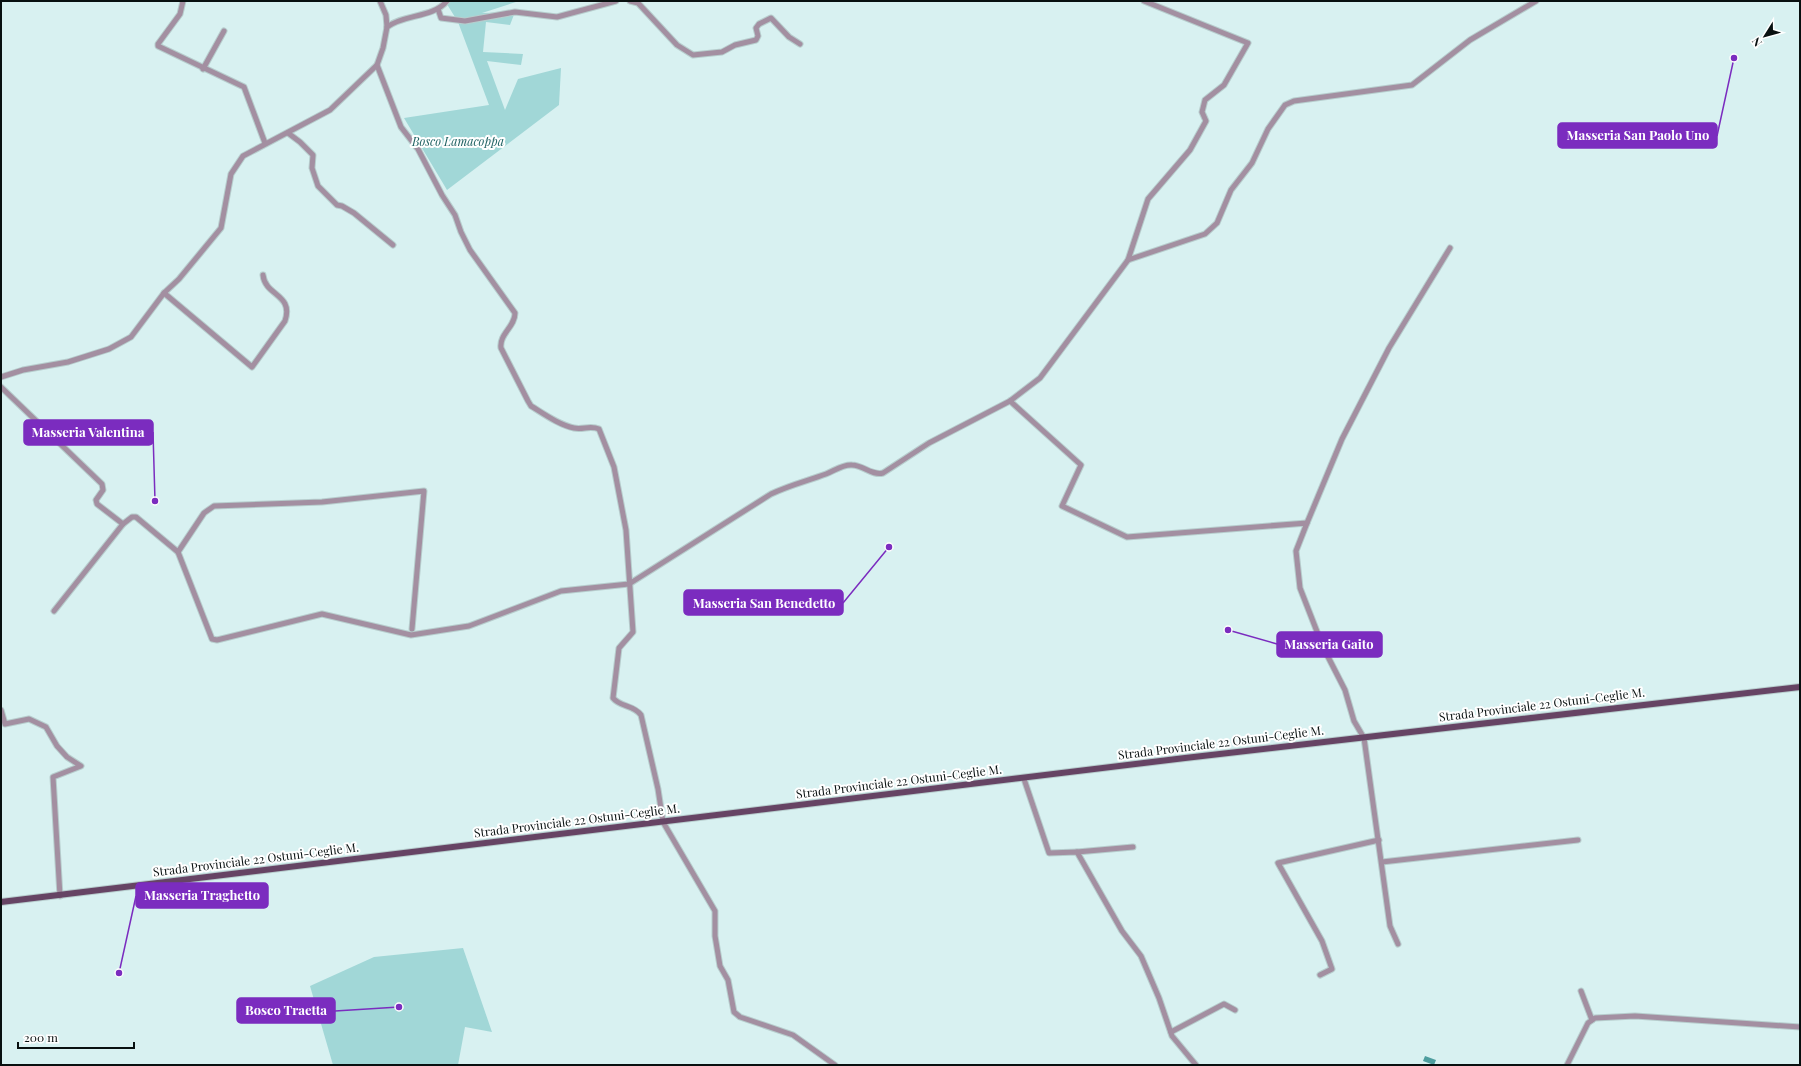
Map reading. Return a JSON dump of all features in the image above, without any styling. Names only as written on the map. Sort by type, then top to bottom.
[{"type":"main road","name":"Strada Provinciale 22 Ostuni-Ceglie M.","points":[[1,902],[1800,687]]},
{"type":"street","points":[[183,1],[180,14],[158,46],[203,69],[244,87],[265,144]]},
{"type":"street","points":[[1,377],[23,370],[68,362],[108,349],[124,342],[139,328],[164,293],[179,279],[221,228],[231,174],[236,164],[243,156],[330,110],[376,65],[383,48],[387,27],[386,15],[380,1]]},
{"type":"street","points":[[387,27],[394,22],[438,9],[447,1]]},
{"type":"street","points":[[438,9],[441,18],[465,21],[515,12],[557,17],[616,1]]},
{"type":"street","points":[[630,1],[638,3],[677,45],[693,55],[722,52],[735,45],[756,40],[758,36],[756,28],[759,24],[771,18],[789,37],[800,44]]},
{"type":"street","points":[[54,611],[123,524],[132,517],[136,517],[178,552],[212,639],[217,640],[322,614],[412,635],[468,626],[561,591],[629,584],[771,494],[792,484],[826,474],[846,465],[856,465],[878,474],[884,473],[929,443],[1010,401],[1040,378],[1128,260],[1148,199],[1190,150],[1206,121],[1202,112],[1204,100],[1224,85],[1248,43],[1144,1]]},
{"type":"street","points":[[1128,260],[1206,234],[1218,223],[1231,190],[1252,163],[1268,129],[1285,105],[1294,101],[1412,86],[1470,40],[1536,1]]},
{"type":"street","points":[[203,69],[224,31]]},
{"type":"street","points":[[376,65],[401,127],[418,149],[442,195],[455,215],[470,250],[515,313],[515,318],[501,339],[501,348],[531,406],[566,426],[576,429],[593,426],[599,429],[602,433],[614,467],[626,530],[633,632],[619,648],[613,698],[616,702],[637,709],[641,715],[658,789],[663,822],[715,911],[715,936],[720,966],[728,980],[734,1012],[740,1017],[793,1035],[835,1065]]},
{"type":"street","points":[[288,133],[305,146],[313,155],[312,168],[318,186],[337,205],[342,206],[354,213],[393,244]]},
{"type":"street","points":[[1398,944],[1390,926],[1364,738],[1354,721],[1345,690],[1323,646],[1300,588],[1296,551],[1346,432],[1389,348],[1450,248]]},
{"type":"street","points":[[164,293],[252,367],[285,321],[287,314],[286,304],[264,281],[263,275]]},
{"type":"street","points":[[1,387],[102,484],[103,490],[96,499],[96,503],[123,524]]},
{"type":"street","points":[[1010,401],[1081,465],[1062,506],[1127,537],[1307,523]]},
{"type":"street","points":[[178,552],[204,513],[214,506],[322,502],[424,491],[412,629]]},
{"type":"street","points":[[1,710],[5,724],[29,720],[46,727],[57,746],[67,756],[81,766],[53,777],[60,896]]},
{"type":"street","points":[[1024,779],[1049,853],[1133,847]]},
{"type":"street","points":[[1320,975],[1332,969],[1322,941],[1278,863],[1379,840]]},
{"type":"street","points":[[1382,862],[1578,840]]},
{"type":"street","points":[[1077,852],[1122,931],[1141,956],[1171,1032],[1196,1065]]},
{"type":"street","points":[[1581,991],[1592,1020]]},
{"type":"street","points":[[1171,1032],[1224,1004],[1235,1010]]},
{"type":"street","points":[[1567,1065],[1588,1023],[1595,1018],[1635,1016],[1800,1027]]},
{"type":"green space","name":"Bosco Lamacoppa","points":[[445,1],[519,1],[482,13],[515,12],[510,25],[486,22],[483,52],[523,54],[521,65],[487,61],[505,110],[518,79],[561,68],[559,105],[447,190],[404,118],[489,105],[458,22]]},
{"type":"green space","points":[[463,948],[492,1032],[465,1027],[458,1065],[333,1065],[310,986],[374,957]]},
{"type":"shaded area","points":[[1425,1056],[1436,1060],[1434,1065],[1423,1061]]},
{"type":"place","name":"Masseria San Paolo Uno","points":[[1734,58]]},
{"type":"place","name":"Masseria Valentina","points":[[155,501]]},
{"type":"place","name":"Masseria San Benedetto","points":[[889,547]]},
{"type":"place","name":"Masseria Gaito","points":[[1228,630]]},
{"type":"place","name":"Masseria Traghetto","points":[[119,973]]},
{"type":"place","name":"Bosco Traetta","points":[[399,1007]]}]
